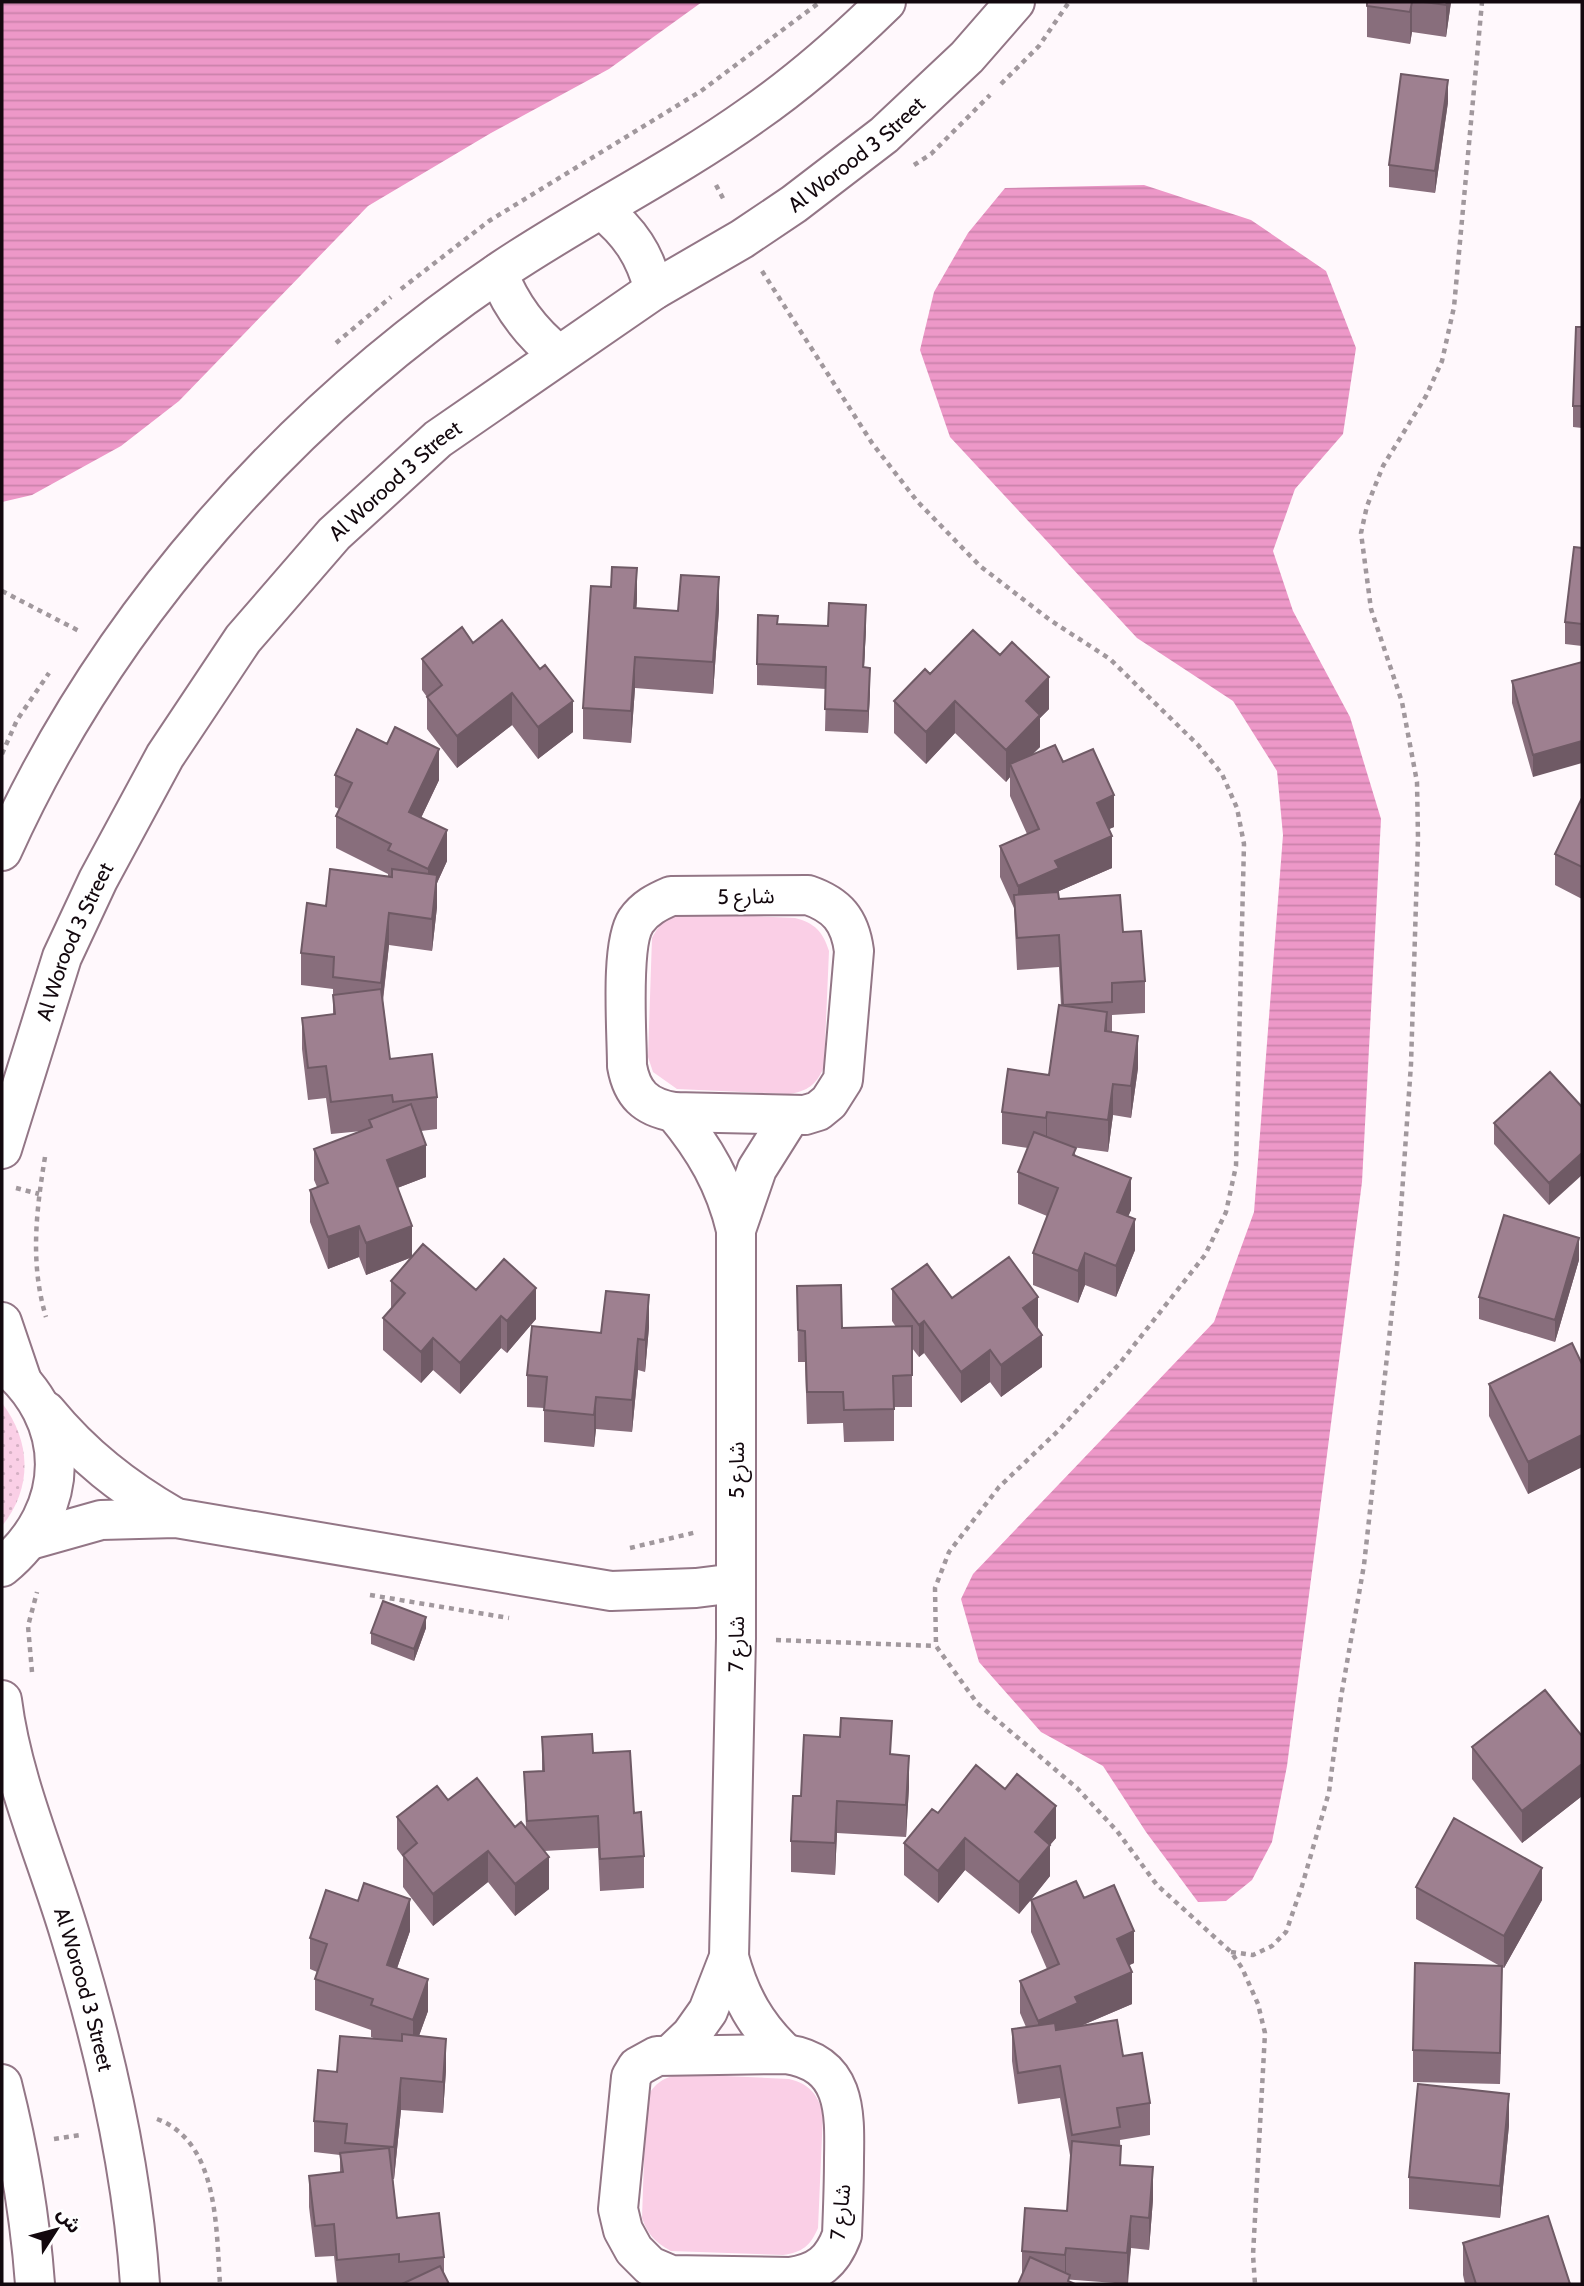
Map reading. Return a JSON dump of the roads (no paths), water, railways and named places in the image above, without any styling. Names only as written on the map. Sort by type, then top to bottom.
[{"type":"street","points":[[2,851],[61,737],[114,653],[194,548],[282,451],[379,362],[498,273],[754,115],[839,47],[886,2]]},
{"type":"street","name":"Al Worood 3 Street","points":[[2,1149],[62,957],[98,880],[165,756],[243,639],[334,534],[438,439],[654,290],[742,239],[794,204],[884,135],[967,57],[1015,2]]},
{"type":"street","points":[[601,209],[621,224],[637,244],[648,266],[654,290]]},
{"type":"street","points":[[498,273],[518,313],[532,331],[558,354]]},
{"type":"street","name":"شارع 5","points":[[808,895],[827,901],[842,914],[851,932],[853,951],[843,1080],[829,1102],[818,1111],[791,1115],[674,1112],[640,1099],[630,1084],[626,1066],[627,940],[636,921],[651,905],[671,896],[808,895]]},
{"type":"street","name":"شارع 5","points":[[674,1112],[714,1167],[728,1198],[736,1230],[736,1583]]},
{"type":"street","name":"شارع 5","points":[[736,1230],[757,1169],[791,1115]]},
{"type":"street","points":[[2,1322],[21,1382],[51,1432],[56,1460],[53,1488],[44,1516],[30,1539],[2,1567]]},
{"type":"street","points":[[21,1382],[69,1439],[102,1470],[138,1496],[176,1518]]},
{"type":"street","points":[[30,1539],[101,1520],[176,1518],[611,1591],[696,1588],[736,1583]]},
{"type":"street","name":"شارع 7","points":[[736,1583],[729,1957],[736,1985],[749,2011],[765,2035],[786,2054]]},
{"type":"street","name":"Al Worood 3 Street","points":[[18,1691],[13,1753],[71,1938],[120,2128],[139,2284]]},
{"type":"street","name":"شارع 7","points":[[670,2055],[691,2035],[708,2011],[729,1957]]},
{"type":"street","name":"شارع 7","points":[[670,2055],[801,2056],[820,2066],[834,2081],[842,2099],[845,2120],[842,2235],[835,2252],[824,2266],[808,2274],[790,2277],[671,2275],[642,2258],[623,2230],[618,2208],[631,2077],[646,2060],[670,2055]]},
{"type":"street","points":[[2,2084],[17,2145],[30,2220],[35,2284]]}]
